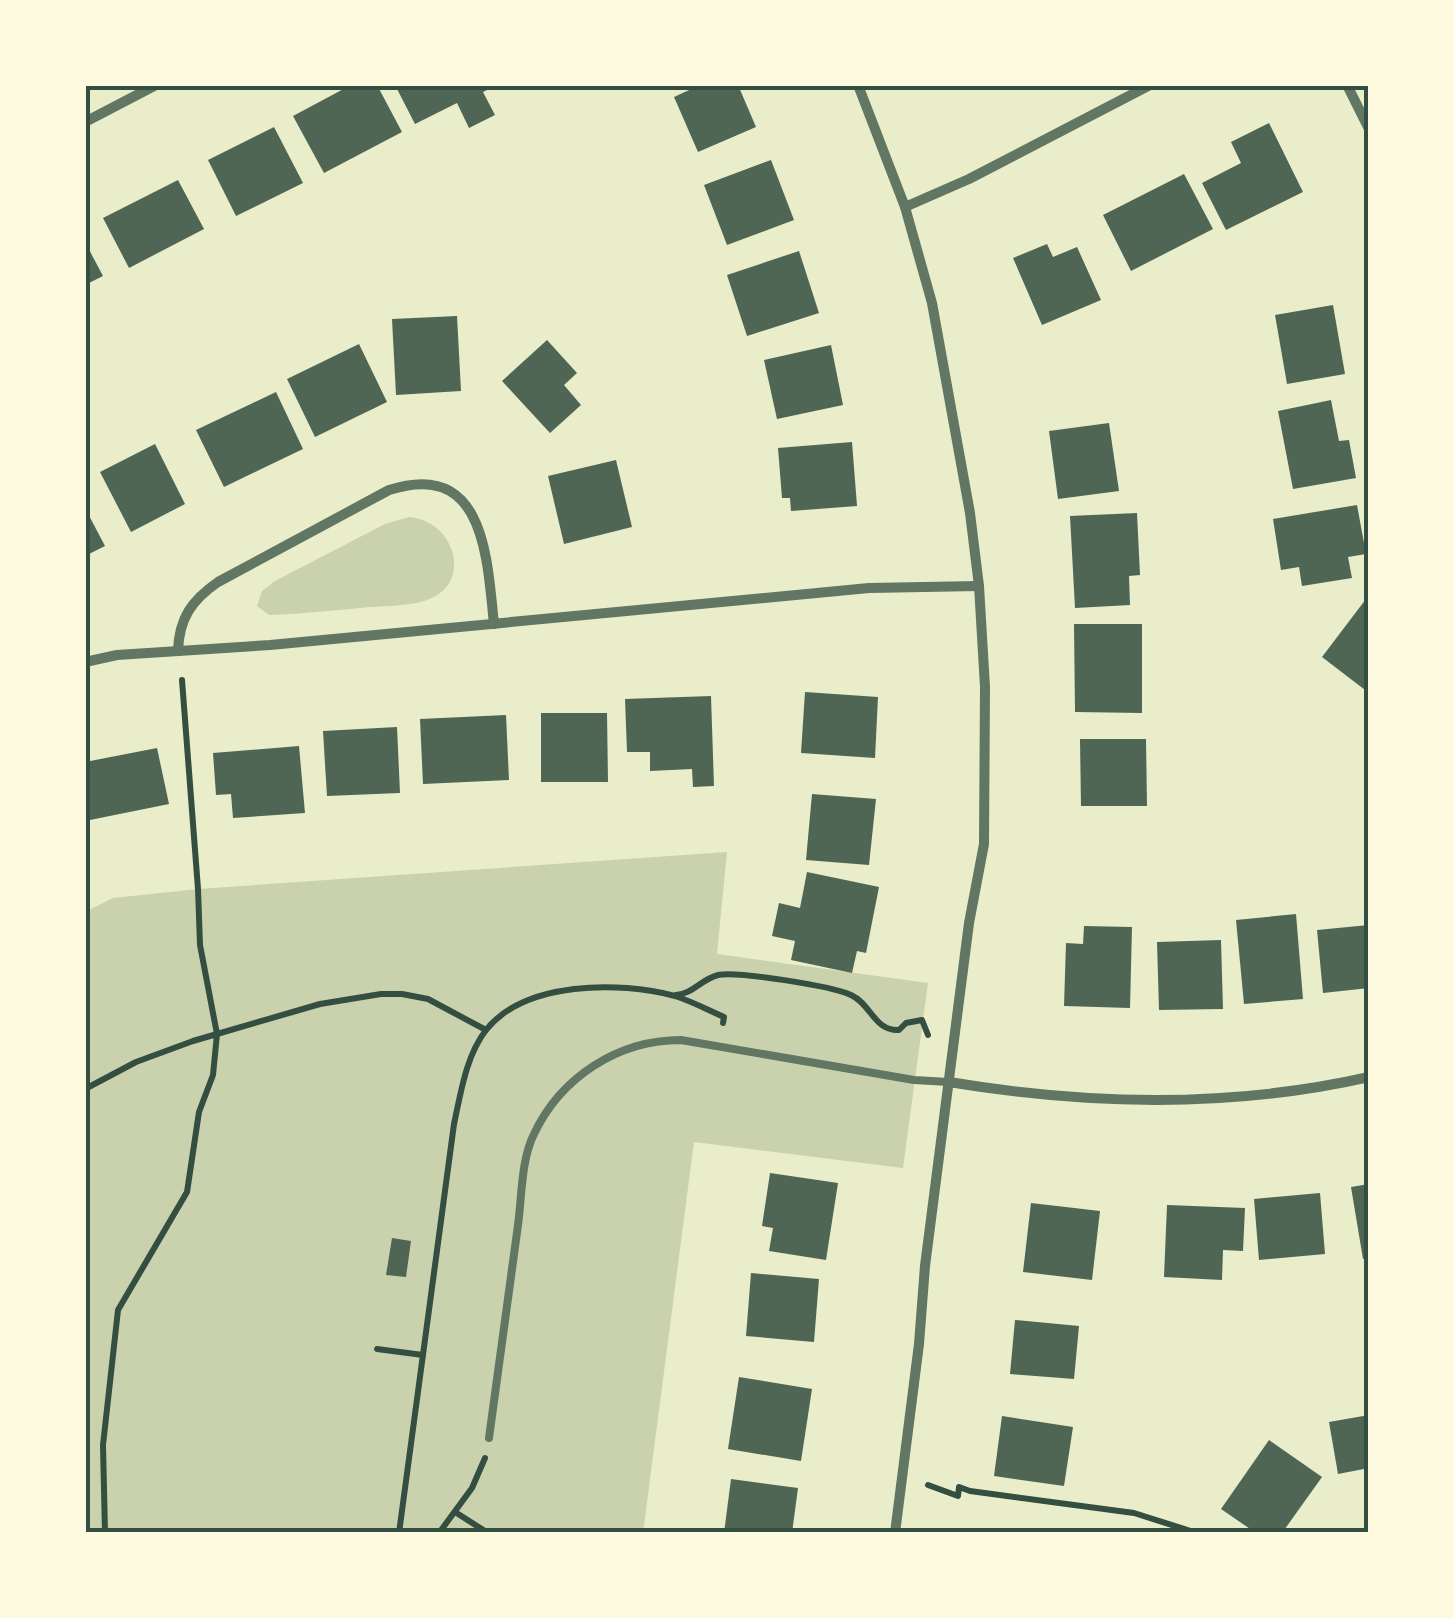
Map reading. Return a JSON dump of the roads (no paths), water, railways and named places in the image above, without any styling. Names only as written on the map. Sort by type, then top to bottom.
[{"type":"street","points":[[85,122],[156,85]]},
{"type":"street","points":[[858,85],[905,207],[932,304],[952,401],[979,586],[985,720],[984,844],[969,923],[924,1266],[920,1344],[895,1533]]},
{"type":"street","points":[[905,207],[968,179],[1150,85]]},
{"type":"street","points":[[1347,85],[1369,129]]},
{"type":"street","points":[[178,650],[185,614],[193,600],[218,582],[390,490],[421,482],[444,486],[465,502],[472,514],[488,574],[494,624]]},
{"type":"street","points":[[85,662],[117,654],[494,624],[869,588],[979,586]]},
{"type":"street","points":[[949,1082],[1039,1094],[1156,1100],[1295,1091],[1369,1077]]},
{"type":"lane","points":[[489,1438],[529,1145],[556,1100],[588,1069],[643,1042],[681,1040],[914,1080],[949,1082]]}]
